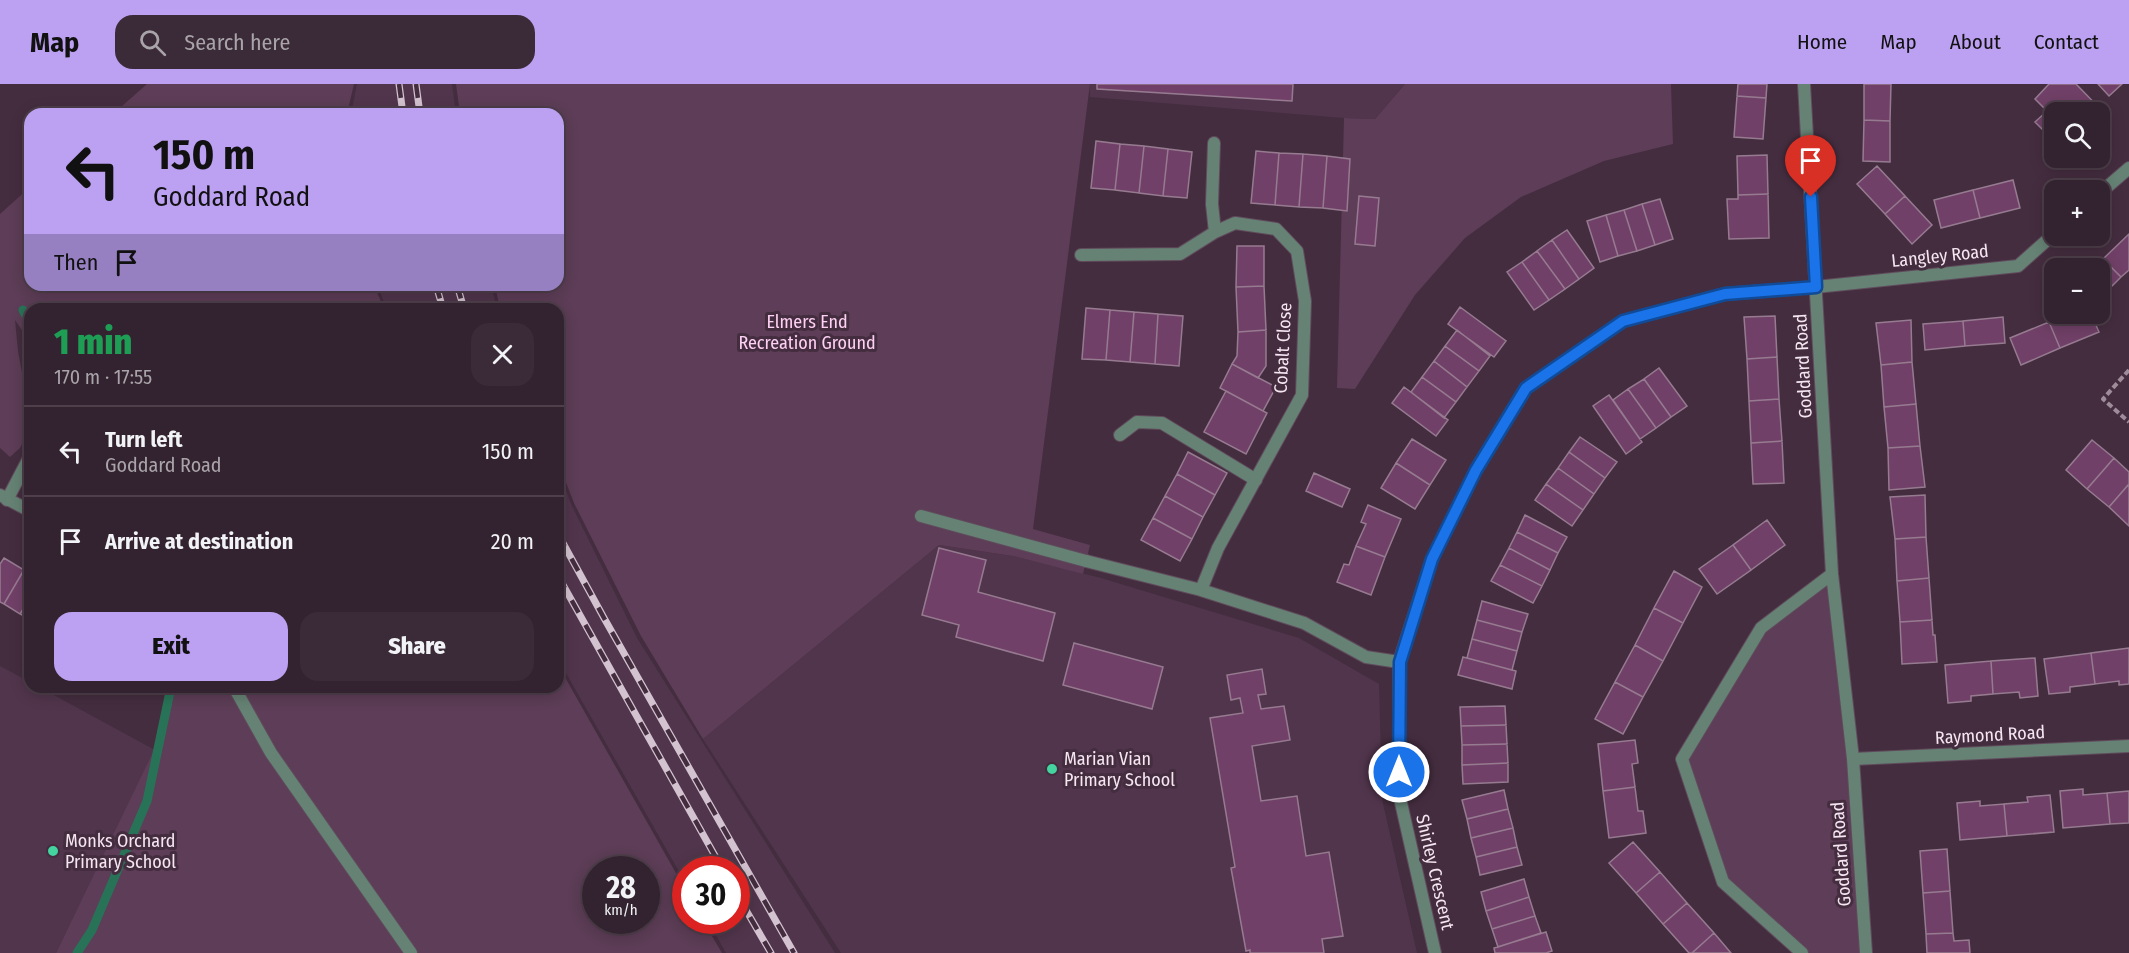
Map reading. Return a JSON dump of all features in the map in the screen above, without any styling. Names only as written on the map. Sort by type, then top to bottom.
[{"type":"street","name":"Goddard Road","points":[[1804,84],[1832,574],[1853,759],[1866,953]]},
{"type":"street","points":[[1214,143],[1212,204],[1215,232]]},
{"type":"street","points":[[2110,185],[2129,168]]},
{"type":"street","name":"Cobalt Close","points":[[1081,255],[1180,254],[1215,232],[1235,223],[1276,229],[1297,251],[1305,300],[1302,395],[1218,548],[1201,590]]},
{"type":"street","name":"Langley Road","points":[[1816,287],[2018,266],[2044,243]]},
{"type":"street","name":"Shirley Crescent","points":[[1435,953],[1399,794],[1400,662],[1432,559],[1476,470],[1526,388],[1623,321],[1725,294],[1816,287]]},
{"type":"street","points":[[1120,435],[1137,422],[1162,423],[1256,480]]},
{"type":"street","points":[[24,466],[4,498],[24,508]]},
{"type":"street","points":[[921,516],[1201,590],[1304,623],[1366,657],[1400,662]]},
{"type":"street","points":[[1802,953],[1723,882],[1683,759],[1761,628],[1832,574]]},
{"type":"street","points":[[237,693],[271,753],[411,953]]},
{"type":"street","name":"Raymond Road","points":[[1853,759],[2129,746]]},
{"type":"path","points":[[2129,370],[2103,399],[2129,422]]},
{"type":"shaded area","points":[[357,84],[452,84],[455,108],[352,108]]},
{"type":"shaded area","points":[[1090,84],[1405,84],[1375,119],[1090,97]]},
{"type":"shaded area","points":[[380,291],[492,291],[496,303],[384,303]]},
{"type":"shaded area","points":[[564,485],[571,504],[637,638],[835,953],[726,953],[715,934],[750,934],[750,856],[672,856],[672,859],[564,670]]},
{"type":"shaded area","name":"Marian Vian Primary School","points":[[939,545],[1013,556],[1101,578],[1299,638],[1379,684],[1382,799],[1417,953],[841,953],[703,739]]},
{"type":"shaded area","name":"Monks Orchard Primary School","points":[[0,666],[24,679],[24,693],[50,693],[155,750],[56,953],[0,953]]},
{"type":"green space","points":[[147,84],[354,84],[348,108],[120,108]]},
{"type":"green space","name":"Elmers End Recreation Ground","points":[[456,84],[1090,84],[1033,529],[1090,545],[1083,574],[1013,556],[939,545],[703,739],[641,636],[574,503],[564,477],[564,303],[499,303],[496,291],[564,291],[564,108],[459,108]]},
{"type":"green space","points":[[1405,84],[1671,84],[1673,144],[1604,161],[1521,197],[1465,238],[1415,295],[1355,389],[1337,388],[1344,118],[1375,119]]},
{"type":"green space","points":[[24,192],[24,291],[376,291],[382,303],[24,303],[24,333],[15,320],[24,383],[24,440],[20,448],[10,457],[0,448],[0,214]]},
{"type":"green space","points":[[1832,574],[1866,953],[1802,953],[1723,882],[1683,759],[1761,628]]},
{"type":"green space","points":[[564,676],[672,866],[672,934],[711,934],[722,953],[56,953],[154,750],[171,693],[564,693]]},
{"type":"building","points":[[1097,84],[1293,84],[1292,101],[1097,89]]},
{"type":"building","points":[[1738,84],[1767,84],[1766,98],[1737,96]]},
{"type":"building","points":[[1864,84],[1891,84],[1890,121],[1864,120]]},
{"type":"building","points":[[2049,84],[2076,84],[2094,102],[2044,102],[2044,108],[2035,99]]},
{"type":"building","points":[[2098,84],[2122,84],[2109,96]]},
{"type":"building","points":[[1737,96],[1766,98],[1763,139],[1734,137]]},
{"type":"building","points":[[2044,114],[2044,131],[2035,122]]},
{"type":"building","points":[[1864,120],[1890,121],[1890,162],[1863,161]]},
{"type":"building","points":[[1096,141],[1120,144],[1115,190],[1091,188]]},
{"type":"building","points":[[1120,144],[1144,146],[1139,193],[1115,190]]},
{"type":"building","points":[[1144,146],[1168,149],[1163,196],[1139,193]]},
{"type":"building","points":[[1168,149],[1192,152],[1187,198],[1163,196]]},
{"type":"building","points":[[1256,151],[1279,153],[1275,205],[1251,203]]},
{"type":"building","points":[[1279,153],[1303,154],[1299,207],[1275,205]]},
{"type":"building","points":[[1303,154],[1327,156],[1323,208],[1299,207]]},
{"type":"building","points":[[1767,155],[1768,194],[1738,195],[1737,156]]},
{"type":"building","points":[[1327,156],[1350,159],[1347,211],[1323,208]]},
{"type":"building","points":[[1877,166],[1905,196],[1885,214],[1857,184]]},
{"type":"building","points":[[2013,180],[2020,208],[1980,218],[1973,190]]},
{"type":"building","points":[[1973,190],[1980,218],[1941,228],[1934,200]]},
{"type":"building","points":[[1768,194],[1769,238],[1729,239],[1727,199],[1738,199],[1738,195]]},
{"type":"building","points":[[1359,196],[1379,198],[1375,246],[1355,244]]},
{"type":"building","points":[[1905,196],[1932,225],[1912,244],[1885,214]]},
{"type":"building","points":[[1660,199],[1673,239],[1655,245],[1642,204]]},
{"type":"building","points":[[1642,204],[1655,245],[1637,251],[1624,210]]},
{"type":"building","points":[[1624,210],[1637,251],[1618,256],[1606,215]]},
{"type":"building","points":[[1606,215],[1618,256],[1600,262],[1587,221]]},
{"type":"building","points":[[1567,230],[1594,268],[1579,279],[1552,240]]},
{"type":"building","points":[[2129,234],[2129,270],[2121,277],[2110,266],[2110,258],[2104,258]]},
{"type":"building","points":[[1552,240],[1579,279],[1565,289],[1537,251]]},
{"type":"building","points":[[1237,246],[1264,246],[1264,286],[1236,287]]},
{"type":"building","points":[[1537,251],[1565,289],[1549,300],[1522,262]]},
{"type":"building","points":[[1522,262],[1549,300],[1534,310],[1507,272]]},
{"type":"building","points":[[2110,266],[2121,277],[2110,288]]},
{"type":"building","points":[[1264,286],[1266,330],[1238,332],[1236,287]]},
{"type":"building","points":[[1460,307],[1506,341],[1494,357],[1448,324]]},
{"type":"building","points":[[1086,308],[1110,310],[1106,360],[1082,359]]},
{"type":"building","points":[[1110,310],[1134,312],[1130,362],[1106,360]]},
{"type":"building","points":[[1134,312],[1158,314],[1155,364],[1130,362]]},
{"type":"building","points":[[1158,314],[1183,316],[1179,366],[1155,364]]},
{"type":"building","points":[[1775,316],[1777,357],[1747,359],[1744,317]]},
{"type":"building","points":[[2003,317],[2005,343],[1965,346],[1963,321]]},
{"type":"building","points":[[1911,320],[1912,362],[1881,365],[1876,323]]},
{"type":"building","points":[[1963,321],[1965,346],[1925,350],[1923,324]]},
{"type":"building","points":[[2044,324],[2050,324],[2060,348],[2021,365],[2010,338]]},
{"type":"building","points":[[2050,324],[2095,324],[2099,332],[2060,348]]},
{"type":"building","points":[[1266,330],[1266,366],[1258,378],[1232,364],[1237,356],[1238,332]]},
{"type":"building","points":[[1457,330],[1490,356],[1479,371],[1445,346]]},
{"type":"building","points":[[1445,346],[1479,371],[1467,387],[1434,361]]},
{"type":"building","points":[[1777,357],[1779,399],[1749,401],[1747,359]]},
{"type":"building","points":[[1434,361],[1467,387],[1456,402],[1422,377]]},
{"type":"building","points":[[1912,362],[1916,404],[1884,407],[1881,365]]},
{"type":"building","points":[[1232,364],[1276,387],[1263,411],[1220,388]]},
{"type":"building","points":[[1659,368],[1687,406],[1671,417],[1644,379]]},
{"type":"building","points":[[1422,377],[1456,402],[1444,418],[1411,392]]},
{"type":"building","points":[[1644,379],[1671,417],[1656,428],[1628,389]]},
{"type":"building","points":[[1404,387],[1448,420],[1436,436],[1392,403]]},
{"type":"building","points":[[1628,389],[1656,428],[1640,439],[1613,400]]},
{"type":"building","points":[[1226,391],[1267,413],[1246,454],[1204,432]]},
{"type":"building","points":[[1609,395],[1642,442],[1626,454],[1593,406]]},
{"type":"building","points":[[1779,399],[1782,441],[1751,443],[1749,401]]},
{"type":"building","points":[[1916,404],[1920,446],[1888,448],[1884,407]]},
{"type":"building","points":[[1580,437],[1617,462],[1605,478],[1569,452]]},
{"type":"building","points":[[1412,439],[1446,460],[1430,485],[1396,463]]},
{"type":"building","points":[[2092,440],[2114,458],[2087,489],[2066,470]]},
{"type":"building","points":[[1782,441],[1784,483],[1753,484],[1751,443]]},
{"type":"building","points":[[1920,446],[1925,487],[1889,490],[1888,448]]},
{"type":"building","points":[[1188,452],[1227,473],[1215,495],[1177,474]]},
{"type":"building","points":[[1569,452],[1605,478],[1594,494],[1558,468]]},
{"type":"building","points":[[2114,458],[2129,472],[2129,484],[2109,507],[2087,489]]},
{"type":"building","points":[[1396,463],[1430,485],[1415,509],[1381,488]]},
{"type":"building","points":[[1558,468],[1594,494],[1583,510],[1546,484]]},
{"type":"building","points":[[1314,473],[1350,489],[1342,507],[1306,491]]},
{"type":"building","points":[[1177,474],[1215,495],[1203,517],[1165,496]]},
{"type":"building","points":[[1546,484],[1583,510],[1572,526],[1535,500]]},
{"type":"building","points":[[2129,484],[2129,526],[2109,507]]},
{"type":"building","points":[[1925,495],[1926,537],[1895,539],[1890,497]]},
{"type":"building","points":[[1165,496],[1203,517],[1192,539],[1153,518]]},
{"type":"building","points":[[1368,505],[1401,519],[1385,557],[1356,546],[1366,524],[1361,522]]},
{"type":"building","points":[[1525,515],[1567,537],[1558,553],[1517,532]]},
{"type":"building","points":[[1153,518],[1192,539],[1180,561],[1141,540]]},
{"type":"building","points":[[1767,520],[1785,545],[1751,570],[1733,545]]},
{"type":"building","points":[[1517,532],[1558,553],[1550,570],[1509,548]]},
{"type":"building","points":[[1926,537],[1929,578],[1897,581],[1895,539]]},
{"type":"building","points":[[1733,545],[1751,570],[1717,594],[1699,569]]},
{"type":"building","points":[[1356,546],[1385,557],[1371,595],[1337,582],[1344,564],[1349,565]]},
{"type":"building","points":[[939,548],[986,560],[978,592],[1055,613],[1043,661],[956,637],[959,625],[922,615]]},
{"type":"building","points":[[1509,548],[1550,570],[1542,586],[1500,565]]},
{"type":"building","points":[[4,558],[24,570],[4,604],[0,602],[0,564]]},
{"type":"building","points":[[1500,565],[1542,586],[1533,603],[1491,581]]},
{"type":"building","points":[[24,569],[24,608],[20,614],[4,604]]},
{"type":"building","points":[[1674,571],[1702,587],[1683,623],[1654,608]]},
{"type":"building","points":[[1929,578],[1932,620],[1900,622],[1897,581]]},
{"type":"building","points":[[1482,601],[1528,614],[1522,632],[1477,620]]},
{"type":"building","points":[[1654,608],[1683,623],[1663,661],[1635,645]]},
{"type":"building","points":[[1477,620],[1522,632],[1517,651],[1472,639]]},
{"type":"building","points":[[1932,620],[1937,662],[1902,664],[1900,622]]},
{"type":"building","points":[[1472,639],[1517,651],[1512,670],[1467,658]]},
{"type":"building","points":[[1074,643],[1163,667],[1152,709],[1063,685]]},
{"type":"building","points":[[1635,645],[1663,661],[1643,697],[1615,682]]},
{"type":"building","points":[[2129,648],[2129,684],[2119,685],[2119,681],[2095,684],[2091,653]]},
{"type":"building","points":[[2091,653],[2095,684],[2070,687],[2070,692],[2049,694],[2044,659]]},
{"type":"building","points":[[1463,657],[1516,671],[1512,689],[1458,675]]},
{"type":"building","points":[[2035,658],[2038,696],[2020,698],[2019,692],[1993,694],[1991,661]]},
{"type":"building","points":[[1991,661],[1993,694],[1971,696],[1971,701],[1948,703],[1945,665]]},
{"type":"building","points":[[1262,669],[1266,694],[1258,695],[1261,709],[1284,706],[1290,740],[1252,746],[1261,801],[1297,796],[1306,856],[1329,852],[1343,936],[1322,939],[1324,953],[1250,953],[1250,950],[1246,951],[1231,868],[1235,867],[1210,718],[1243,713],[1240,698],[1231,700],[1227,675]]},
{"type":"building","points":[[1615,682],[1643,697],[1623,734],[1595,719]]},
{"type":"building","points":[[1505,706],[1506,725],[1461,726],[1460,707]]},
{"type":"building","points":[[1506,725],[1507,744],[1462,745],[1461,726]]},
{"type":"building","points":[[1635,740],[1638,763],[1632,764],[1635,787],[1603,791],[1598,744]]},
{"type":"building","points":[[1507,744],[1508,763],[1462,765],[1462,745]]},
{"type":"building","points":[[1508,763],[1508,782],[1463,784],[1462,765]]},
{"type":"building","points":[[1635,787],[1638,811],[1643,811],[1646,833],[1609,838],[1603,791]]},
{"type":"building","points":[[2083,789],[2083,795],[2107,793],[2110,824],[2063,828],[2060,791]]},
{"type":"building","points":[[1504,790],[1508,809],[1467,819],[1462,800]]},
{"type":"building","points":[[2129,791],[2129,823],[2110,824],[2107,793]]},
{"type":"building","points":[[2050,795],[2054,832],[2007,836],[2004,804],[2028,802],[2027,797]]},
{"type":"building","points":[[1980,801],[1980,806],[2004,804],[2007,836],[1960,840],[1957,803]]},
{"type":"building","points":[[1508,809],[1513,828],[1471,838],[1467,819]]},
{"type":"building","points":[[1513,828],[1517,847],[1476,857],[1471,838]]},
{"type":"building","points":[[1633,842],[1660,872],[1636,893],[1609,863]]},
{"type":"building","points":[[1517,847],[1522,865],[1480,875],[1476,857]]},
{"type":"building","points":[[1947,849],[1950,891],[1923,893],[1920,851]]},
{"type":"building","points":[[1660,872],[1687,903],[1663,924],[1636,893]]},
{"type":"building","points":[[1524,879],[1529,897],[1486,911],[1481,892]]},
{"type":"building","points":[[1950,891],[1953,933],[1926,934],[1923,893]]},
{"type":"building","points":[[1529,897],[1535,916],[1492,929],[1486,911]]},
{"type":"building","points":[[1687,903],[1714,933],[1692,953],[1689,953],[1663,924]]},
{"type":"building","points":[[1535,916],[1541,933],[1498,947],[1492,929]]},
{"type":"building","points":[[1546,932],[1552,951],[1495,953],[1494,948]]},
{"type":"building","points":[[1714,933],[1731,953],[1692,953]]},
{"type":"building","points":[[1953,933],[1954,941],[1969,940],[1970,953],[1927,953],[1926,934]]},
{"type":"waterway","points":[[77,953],[92,930],[147,801],[170,693]]},
{"type":"railway","points":[[399,84],[402,108]]},
{"type":"railway","points":[[416,84],[419,108]]},
{"type":"railway","points":[[438,291],[441,303]]},
{"type":"railway","points":[[459,291],[462,303]]},
{"type":"railway","points":[[564,545],[794,953]]},
{"type":"railway","points":[[564,587],[715,856]]},
{"type":"railway","points":[[750,917],[771,953]]},
{"type":"place","name":"Marian Vian Primary School","points":[[1052,769]]},
{"type":"place","name":"Monks Orchard Primary School","points":[[53,851]]},
{"type":"route","points":[[1399,772],[1400,662],[1432,559],[1476,470],[1526,388],[1623,321],[1725,294],[1816,287],[1811,197]]}]
